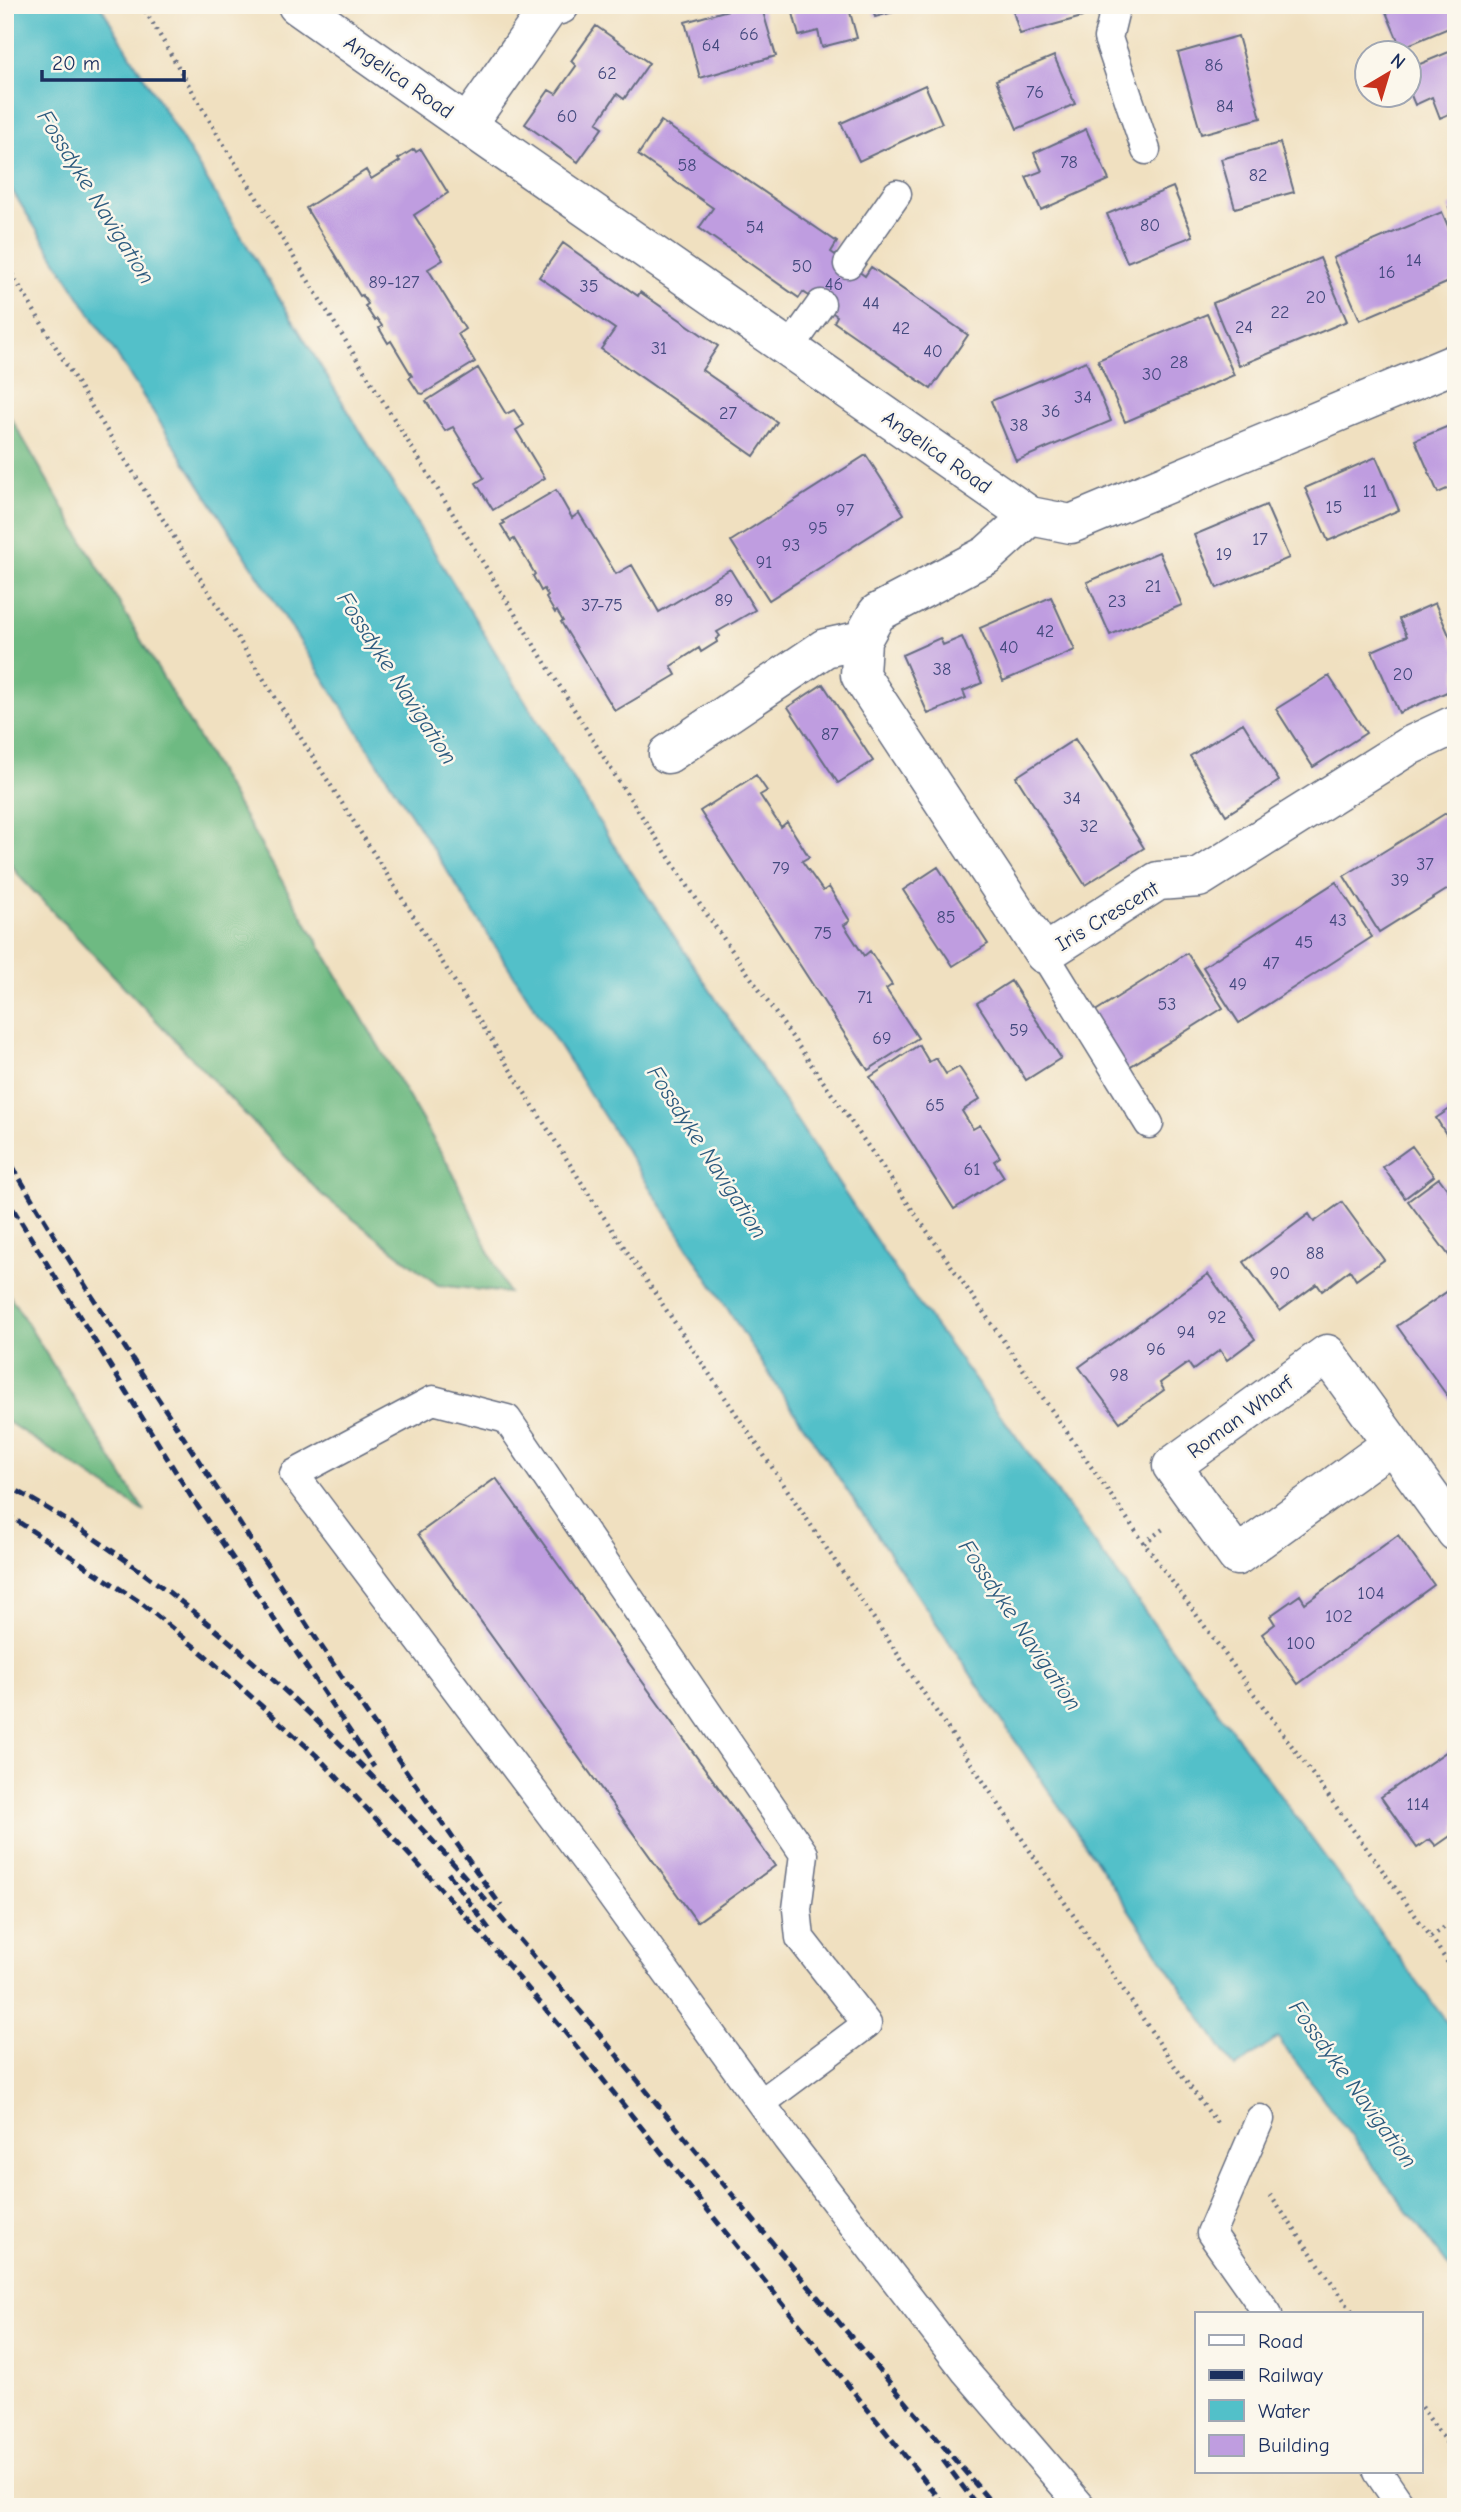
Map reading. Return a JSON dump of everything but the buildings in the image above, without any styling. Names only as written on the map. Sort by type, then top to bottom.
[{"type":"street","name":"Angelica Road","points":[[297,5],[1030,516],[1071,524],[1456,363]]},
{"type":"street","name":"Angelica Road","points":[[467,125],[549,8],[560,5]]},
{"type":"street","name":"Iris Crescent","points":[[1030,516],[987,555],[877,613],[862,640],[860,675],[1044,954],[1158,881],[1199,878],[1408,747],[1456,724]]},
{"type":"street","points":[[668,754],[825,648],[862,640]]},
{"type":"street","name":"Roman Wharf","points":[[1392,1444],[1237,1556],[1172,1466],[1327,1354],[1456,1532]]},
{"type":"lane","points":[[1115,5],[1108,38],[1146,150]]},
{"type":"lane","points":[[848,264],[897,194]]},
{"type":"lane","points":[[789,349],[821,304]]},
{"type":"lane","points":[[1044,954],[1149,1124]]},
{"type":"lane","points":[[761,2103],[867,2024],[800,1938],[797,1909],[804,1854],[507,1419],[433,1400],[294,1474],[591,1868],[761,2103],[966,2372],[1082,2507]]},
{"type":"lane","points":[[1260,2119],[1211,2233],[1267,2312]]},
{"type":"lane","points":[[1379,2474],[1402,2507]]},
{"type":"path","points":[[142,5],[221,140],[528,636],[694,895],[1144,1543],[1456,1975]]},
{"type":"path","points":[[5,262],[85,396],[595,1204],[1176,2068],[1353,2312]]},
{"type":"path","points":[[1431,1937],[1456,1919]]},
{"type":"path","points":[[1422,2408],[1456,2456]]},
{"type":"green space","points":[[5,408],[453,1173],[508,1293],[438,1285],[321,1194],[20,877],[5,855]]},
{"type":"green space","points":[[5,1288],[145,1512],[5,1420]]},
{"type":"water","name":"Fossdyke Navigation","points":[[5,5],[100,5],[609,838],[913,1296],[1456,2035],[1456,2276],[1278,2038],[1235,2068],[775,1383],[38,232],[5,179]]},
{"type":"railway","points":[[5,1153],[96,1302],[229,1507],[382,1736],[501,1906]]},
{"type":"railway","points":[[5,1196],[192,1498],[374,1767]]},
{"type":"railway","points":[[5,1484],[99,1542],[187,1606],[270,1677],[349,1753],[425,1832],[498,1915],[995,2507]]},
{"type":"railway","points":[[5,1513],[140,1602],[206,1656],[316,1755],[472,1923],[560,2026],[946,2507]]},
{"type":"railway","points":[[448,1873],[492,1933]]},
{"type":"railway","points":[[943,2460],[978,2507]]}]
